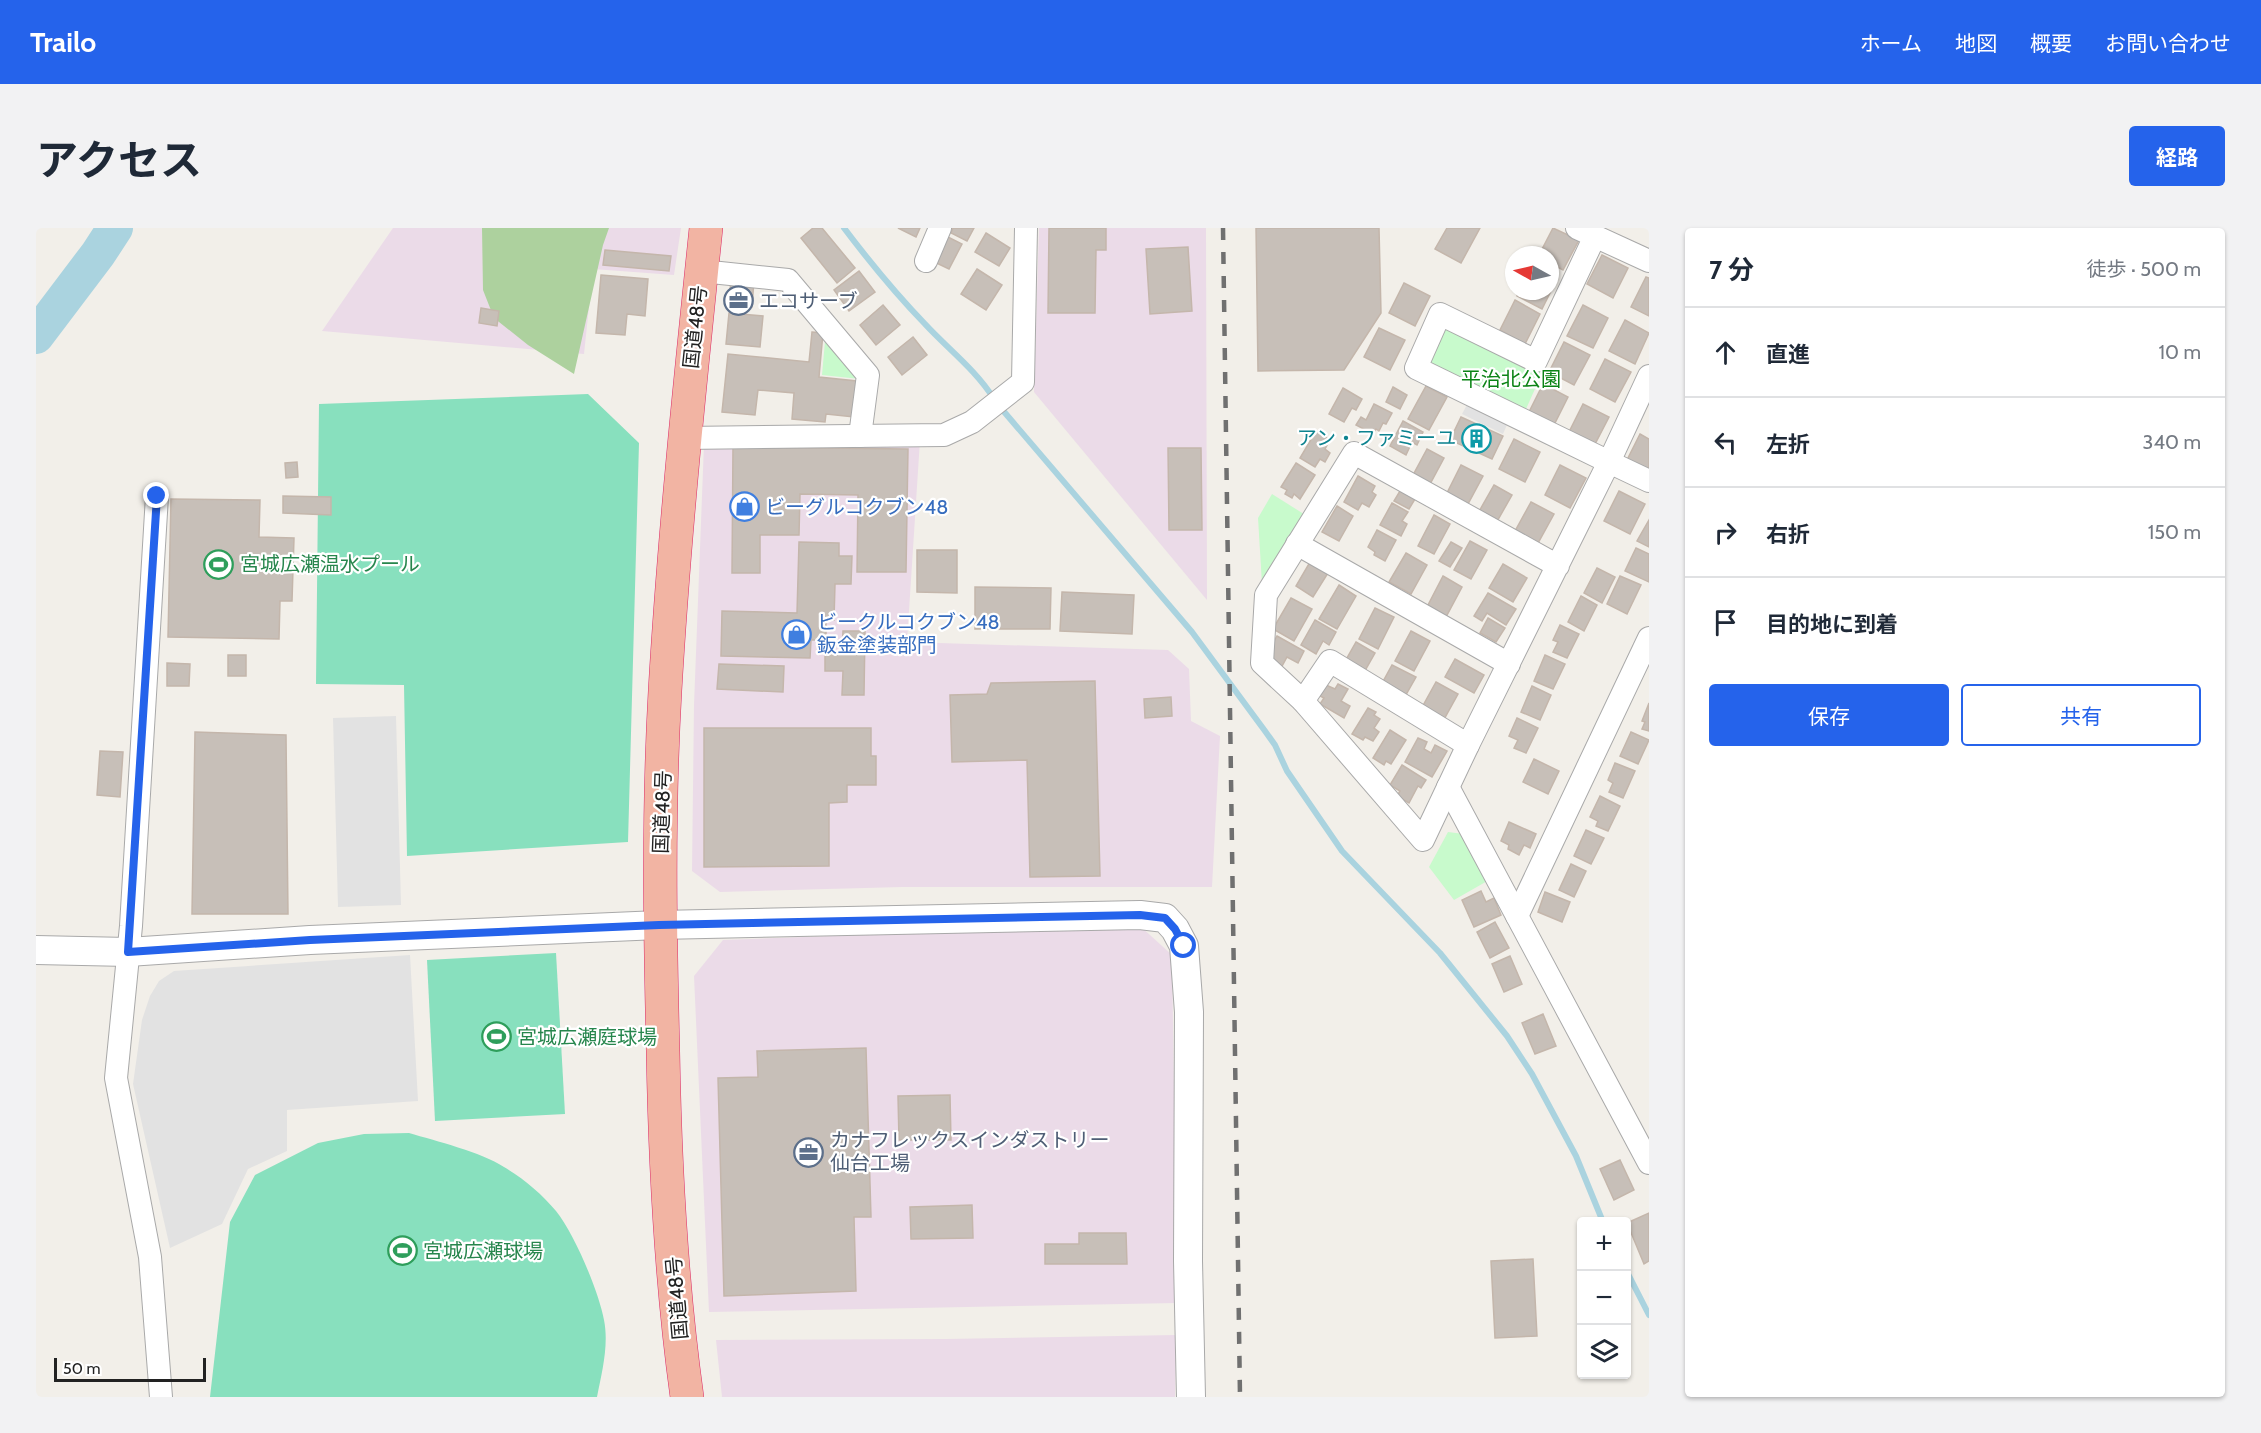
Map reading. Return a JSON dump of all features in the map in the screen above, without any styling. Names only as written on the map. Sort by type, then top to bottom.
[{"type":"highway","name":"国道48号","points":[[687,1397],[665,1159],[659,925],[665,693],[684,438],[706,228]]},
{"type":"street","points":[[926,261],[940,228]]},
{"type":"street","points":[[684,438],[944,435],[972,422],[1023,382],[1026,228]]},
{"type":"street","points":[[1649,261],[1586,232],[1536,361],[1440,314],[1416,368],[1649,482]]},
{"type":"street","points":[[701,271],[788,280],[868,375],[860,436]]},
{"type":"street","points":[[1558,566],[1353,453],[1266,595],[1262,663],[1303,701],[1423,840],[1468,745],[1558,566],[1609,462],[1649,376]]},
{"type":"street","points":[[157,496],[128,952],[116,1078],[150,1257],[161,1397]]},
{"type":"street","points":[[1298,544],[1509,664]]},
{"type":"street","points":[[1517,916],[1649,638]]},
{"type":"street","points":[[1303,701],[1330,661],[1468,745]]},
{"type":"street","points":[[1448,788],[1649,1163]]},
{"type":"street","points":[[36,950],[128,952],[310,940],[659,925],[1128,915],[1165,918],[1175,929],[1184,946],[1189,1012],[1188,1261],[1191,1397]]},
{"type":"shaded area","points":[[393,228],[681,228],[674,275],[593,269],[584,354],[322,331]]},
{"type":"shaded area","points":[[1039,228],[1206,228],[1207,600],[1034,392]]},
{"type":"shaded area","points":[[1469,401],[1509,420],[1503,434],[1462,414]]},
{"type":"shaded area","points":[[920,440],[907,642],[1168,650],[1189,669],[1191,721],[1220,736],[1212,887],[902,887],[720,892],[692,871],[694,705],[704,444]]},
{"type":"shaded area","points":[[396,716],[401,905],[338,907],[333,718]]},
{"type":"shaded area","name":"カナフレックスインダストリー 仙台工場","points":[[1139,925],[1172,955],[1177,1303],[709,1312],[694,976],[723,940]]},
{"type":"shaded area","points":[[410,955],[418,1101],[287,1110],[287,1151],[248,1169],[222,1224],[170,1248],[133,1084],[142,1020],[150,996],[159,981],[174,971]]},
{"type":"shaded area","points":[[1176,1335],[1175,1397],[722,1397],[716,1340],[946,1339]]},
{"type":"green space","points":[[482,228],[609,228],[603,245],[574,374],[528,345],[494,318],[483,290]]},
{"type":"green space","name":"平治北公園","points":[[1442,325],[1543,371],[1526,409],[1424,363]]},
{"type":"green space","points":[[826,330],[860,379],[822,375]]},
{"type":"green space","points":[[588,394],[639,443],[628,842],[407,856],[404,685],[316,684],[319,404]]},
{"type":"green space","points":[[1272,494],[1307,516],[1262,584],[1258,518]]},
{"type":"green space","points":[[1448,832],[1464,834],[1489,880],[1454,900],[1429,867]]},
{"type":"green space","name":"宮城広瀬庭球場","points":[[556,953],[565,1114],[435,1121],[427,960]]},
{"type":"green space","name":"宮城広瀬球場","points":[[409,1133],[471,1152],[504,1167],[518,1176],[556,1211],[585,1263],[604,1320],[605,1349],[597,1397],[210,1397],[230,1222],[255,1175],[318,1143],[364,1134]]},
{"type":"building","points":[[813,228],[822,228],[855,268],[837,283],[801,238]]},
{"type":"building","points":[[898,228],[920,228],[916,237]]},
{"type":"building","points":[[953,228],[974,228],[967,241],[951,233]]},
{"type":"building","points":[[1049,228],[1106,228],[1106,250],[1096,250],[1095,313],[1048,313]]},
{"type":"building","points":[[1256,228],[1379,228],[1381,313],[1344,370],[1258,371]]},
{"type":"building","points":[[1447,228],[1480,228],[1461,263],[1435,249]]},
{"type":"building","points":[[1553,228],[1579,240],[1563,270],[1559,268],[1559,246],[1544,246]]},
{"type":"building","points":[[986,233],[1010,248],[999,266],[975,252]]},
{"type":"building","points":[[942,234],[962,244],[949,269],[930,260]]},
{"type":"building","points":[[1188,247],[1192,311],[1150,314],[1146,249]]},
{"type":"building","points":[[605,250],[671,256],[669,271],[603,265]]},
{"type":"building","points":[[1602,255],[1628,268],[1613,298],[1587,284]]},
{"type":"building","points":[[977,269],[1002,285],[986,310],[961,294]]},
{"type":"building","points":[[859,271],[875,292],[849,311],[834,290]]},
{"type":"building","points":[[601,275],[648,279],[645,316],[627,314],[625,335],[596,333]]},
{"type":"building","points":[[1646,277],[1649,278],[1649,316],[1631,307]]},
{"type":"building","points":[[731,278],[754,280],[752,307],[729,305]]},
{"type":"building","points":[[1404,283],[1430,296],[1415,326],[1389,313]]},
{"type":"building","points":[[1515,300],[1540,314],[1525,344],[1500,330]]},
{"type":"building","points":[[1525,300],[1546,300],[1542,309]]},
{"type":"building","points":[[883,305],[900,325],[876,345],[860,325]]},
{"type":"building","points":[[1583,305],[1608,318],[1593,348],[1567,336]]},
{"type":"building","points":[[481,308],[499,311],[497,326],[479,323]]},
{"type":"building","points":[[729,313],[763,316],[760,347],[726,344]]},
{"type":"building","points":[[1625,320],[1649,333],[1635,364],[1609,351]]},
{"type":"building","points":[[1379,328],[1405,340],[1390,370],[1364,357]]},
{"type":"building","points":[[812,332],[823,333],[819,377],[857,381],[854,417],[826,414],[825,422],[792,419],[794,393],[758,390],[755,415],[722,412],[728,354],[809,362]]},
{"type":"building","points":[[913,337],[927,355],[902,375],[888,357]]},
{"type":"building","points":[[1564,342],[1590,355],[1574,385],[1549,372]]},
{"type":"building","points":[[1605,359],[1631,372],[1615,402],[1590,389]]},
{"type":"building","points":[[1543,384],[1568,397],[1553,427],[1528,414]]},
{"type":"building","points":[[1426,386],[1447,397],[1429,430],[1408,419]]},
{"type":"building","points":[[1393,387],[1407,395],[1400,409],[1386,402]]},
{"type":"building","points":[[1343,388],[1362,399],[1356,410],[1352,408],[1344,422],[1329,414]]},
{"type":"building","points":[[1374,404],[1392,413],[1386,424],[1383,423],[1379,431],[1376,429],[1373,434],[1356,425],[1361,417],[1366,420]]},
{"type":"building","points":[[1583,404],[1609,417],[1593,448],[1568,434]]},
{"type":"building","name":"アン・ファミーユ","points":[[1461,417],[1503,436],[1492,459],[1450,440]]},
{"type":"building","points":[[1403,421],[1423,432],[1417,445],[1412,442],[1406,455],[1390,446]]},
{"type":"building","points":[[1316,431],[1330,440],[1325,449],[1330,453],[1325,462],[1320,459],[1315,467],[1300,458]]},
{"type":"building","points":[[1640,434],[1649,439],[1649,477],[1625,464]]},
{"type":"building","points":[[1514,439],[1540,452],[1525,482],[1499,469]]},
{"type":"building","points":[[733,447],[908,449],[906,572],[857,572],[858,495],[800,494],[799,535],[760,535],[760,573],[732,573]]},
{"type":"building","points":[[1168,448],[1201,448],[1202,530],[1169,530]]},
{"type":"building","points":[[1427,449],[1444,458],[1429,486],[1412,477]]},
{"type":"building","points":[[297,462],[298,477],[286,478],[285,463]]},
{"type":"building","points":[[1296,463],[1315,475],[1300,499],[1294,494],[1292,498],[1285,494],[1287,490],[1281,487]]},
{"type":"building","points":[[1461,465],[1483,476],[1468,504],[1447,493]]},
{"type":"building","points":[[1560,465],[1586,478],[1570,508],[1545,495]]},
{"type":"building","points":[[1358,476],[1375,486],[1372,492],[1376,495],[1369,507],[1362,503],[1358,510],[1344,502]]},
{"type":"building","points":[[1494,485],[1512,495],[1495,525],[1477,515]]},
{"type":"building","points":[[1400,491],[1415,499],[1409,509],[1394,501]]},
{"type":"building","points":[[1619,491],[1645,504],[1630,534],[1604,521]]},
{"type":"building","points":[[283,496],[331,497],[331,515],[283,513]]},
{"type":"building","points":[[171,499],[260,500],[259,537],[294,538],[292,601],[280,601],[279,639],[168,637]]},
{"type":"building","points":[[1531,502],[1554,514],[1537,545],[1514,533]]},
{"type":"building","points":[[1392,503],[1408,512],[1402,521],[1407,524],[1401,536],[1380,525]]},
{"type":"building","points":[[1337,506],[1353,516],[1339,541],[1322,532]]},
{"type":"building","points":[[1434,515],[1450,524],[1434,554],[1418,546]]},
{"type":"building","points":[[1649,520],[1649,547],[1637,541]]},
{"type":"building","points":[[1377,530],[1396,540],[1385,561],[1374,555],[1375,552],[1368,547]]},
{"type":"building","points":[[1470,541],[1487,550],[1471,579],[1454,570]]},
{"type":"building","points":[[799,542],[839,543],[839,556],[852,556],[851,584],[835,584],[834,620],[826,619],[826,640],[811,640],[810,658],[721,656],[722,611],[797,613]]},
{"type":"building","points":[[1451,542],[1462,548],[1450,567],[1439,561]]},
{"type":"building","points":[[1636,548],[1649,554],[1649,582],[1625,571]]},
{"type":"building","points":[[917,550],[957,550],[957,593],[917,592]]},
{"type":"building","points":[[1406,553],[1427,565],[1411,594],[1389,582]]},
{"type":"building","points":[[1310,562],[1328,573],[1313,597],[1296,586]]},
{"type":"building","points":[[1503,564],[1527,578],[1513,602],[1489,588]]},
{"type":"building","points":[[1597,568],[1615,577],[1602,603],[1584,593]]},
{"type":"building","points":[[1443,576],[1462,587],[1446,617],[1427,607]]},
{"type":"building","points":[[1620,576],[1641,585],[1627,614],[1607,604]]},
{"type":"building","points":[[1339,585],[1356,596],[1337,629],[1319,619]]},
{"type":"building","points":[[975,587],[1051,588],[1050,629],[975,629]]},
{"type":"building","points":[[1062,592],[1134,595],[1132,634],[1060,631]]},
{"type":"building","points":[[1488,593],[1516,609],[1506,625],[1487,613],[1482,621],[1474,616]]},
{"type":"building","points":[[1581,596],[1597,605],[1584,631],[1568,622]]},
{"type":"building","points":[[1291,598],[1312,609],[1294,641],[1273,629]]},
{"type":"building","points":[[1375,608],[1394,617],[1378,649],[1359,639]]},
{"type":"building","points":[[1488,618],[1505,628],[1496,642],[1480,633]]},
{"type":"building","points":[[1315,620],[1336,632],[1329,645],[1323,641],[1316,654],[1301,645]]},
{"type":"building","points":[[1560,625],[1579,634],[1567,658],[1553,652],[1558,642],[1553,640]]},
{"type":"building","points":[[843,631],[865,631],[864,695],[842,695],[843,671],[825,671],[825,651],[842,651]]},
{"type":"building","points":[[1411,631],[1430,641],[1414,671],[1395,661]]},
{"type":"building","points":[[1277,636],[1304,651],[1298,663],[1287,657],[1281,668],[1264,659]]},
{"type":"building","points":[[1356,642],[1375,653],[1362,676],[1343,665]]},
{"type":"building","points":[[228,655],[246,655],[246,676],[228,676]]},
{"type":"building","points":[[1545,655],[1565,664],[1553,689],[1534,681]]},
{"type":"building","points":[[1455,659],[1484,675],[1474,693],[1445,677]]},
{"type":"building","points":[[167,663],[190,664],[189,686],[167,686]]},
{"type":"building","points":[[719,664],[784,666],[783,692],[717,689]]},
{"type":"building","points":[[1392,665],[1416,677],[1403,700],[1380,687]]},
{"type":"building","points":[[1095,681],[1100,876],[1030,877],[1027,760],[952,762],[950,695],[987,694],[991,683]]},
{"type":"building","points":[[1436,682],[1458,694],[1442,723],[1420,711]]},
{"type":"building","points":[[1338,684],[1348,689],[1341,701],[1350,706],[1344,718],[1320,704],[1324,698],[1320,696],[1326,685],[1335,689]]},
{"type":"building","points":[[1532,686],[1551,695],[1540,720],[1521,712]]},
{"type":"building","points":[[1171,697],[1172,716],[1145,718],[1144,699]]},
{"type":"building","points":[[1649,703],[1649,731],[1642,729],[1645,722],[1642,721]]},
{"type":"building","points":[[1368,708],[1376,712],[1374,715],[1380,719],[1374,728],[1379,732],[1373,741],[1365,737],[1363,740],[1352,734]]},
{"type":"building","points":[[1517,718],[1538,728],[1526,753],[1514,748],[1518,740],[1509,736]]},
{"type":"building","points":[[704,728],[871,728],[871,756],[876,756],[876,785],[847,785],[847,802],[829,803],[829,866],[704,867]]},
{"type":"building","points":[[1390,730],[1406,740],[1391,764],[1386,761],[1384,765],[1373,758]]},
{"type":"building","points":[[195,732],[286,735],[288,914],[192,914]]},
{"type":"building","points":[[1631,732],[1649,740],[1638,764],[1620,756]]},
{"type":"building","points":[[1418,738],[1427,742],[1424,749],[1431,753],[1435,745],[1447,751],[1432,777],[1405,762]]},
{"type":"building","points":[[100,751],[123,752],[120,797],[97,795]]},
{"type":"building","points":[[1534,759],[1559,771],[1548,794],[1523,782]]},
{"type":"building","points":[[1615,763],[1635,771],[1623,798],[1609,792],[1613,783],[1608,780]]},
{"type":"building","points":[[1402,765],[1426,780],[1421,788],[1418,786],[1409,803],[1397,796],[1400,791],[1390,785]]},
{"type":"building","points":[[1600,796],[1620,806],[1608,831],[1596,826],[1598,821],[1590,817]]},
{"type":"building","points":[[1509,822],[1536,834],[1530,848],[1524,845],[1519,855],[1508,849],[1509,845],[1501,841]]},
{"type":"building","points":[[1586,830],[1604,838],[1591,864],[1574,856]]},
{"type":"building","points":[[1571,864],[1586,871],[1574,897],[1559,890]]},
{"type":"building","points":[[1481,891],[1486,902],[1494,898],[1501,915],[1474,927],[1462,900]]},
{"type":"building","points":[[1545,892],[1570,902],[1562,922],[1538,912]]},
{"type":"building","points":[[1495,922],[1509,948],[1490,958],[1477,932]]},
{"type":"building","points":[[1510,956],[1522,984],[1504,992],[1492,964]]},
{"type":"building","points":[[1543,1014],[1556,1046],[1535,1054],[1522,1023]]},
{"type":"building","points":[[866,1048],[871,1217],[854,1217],[856,1291],[724,1296],[718,1078],[758,1077],[757,1051]]},
{"type":"building","points":[[950,1095],[951,1140],[899,1140],[898,1096]]},
{"type":"building","points":[[1620,1160],[1634,1190],[1614,1200],[1600,1169]]},
{"type":"building","points":[[972,1205],[973,1238],[911,1239],[910,1207]]},
{"type":"building","points":[[1649,1213],[1649,1261],[1644,1264],[1631,1233],[1631,1221]]},
{"type":"building","points":[[1079,1233],[1126,1233],[1127,1264],[1045,1264],[1045,1244],[1079,1244]]},
{"type":"building","points":[[1533,1259],[1537,1336],[1495,1338],[1491,1261]]},
{"type":"waterway","points":[[36,336],[115,228]]},
{"type":"waterway","points":[[844,228],[914,313],[970,369],[994,399]]},
{"type":"waterway","points":[[1000,407],[1192,632],[1275,745],[1287,771],[1342,851],[1440,953],[1507,1036],[1532,1074],[1576,1156],[1601,1217]]},
{"type":"waterway","points":[[1627,1271],[1649,1315]]},
{"type":"railway","points":[[1223,228],[1240,1397]]},
{"type":"place","name":"エコサーブ","points":[[738,301]]},
{"type":"place","name":"アン・ファミーユ","points":[[1477,438]]},
{"type":"place","name":"ビーグルコクブン48","points":[[744,507]]},
{"type":"place","name":"宮城広瀬温水プール","points":[[219,564]]},
{"type":"place","name":"ビークルコクブン48 鈑金塗装部門","points":[[796,634]]},
{"type":"place","name":"宮城広瀬庭球場","points":[[496,1037]]},
{"type":"place","name":"カナフレックスインダストリー 仙台工場","points":[[809,1152]]},
{"type":"place","name":"宮城広瀬球場","points":[[402,1251]]},
{"type":"route","points":[[157,496],[128,952],[310,940],[659,925],[1140,915],[1165,918],[1175,929],[1184,946]]}]
